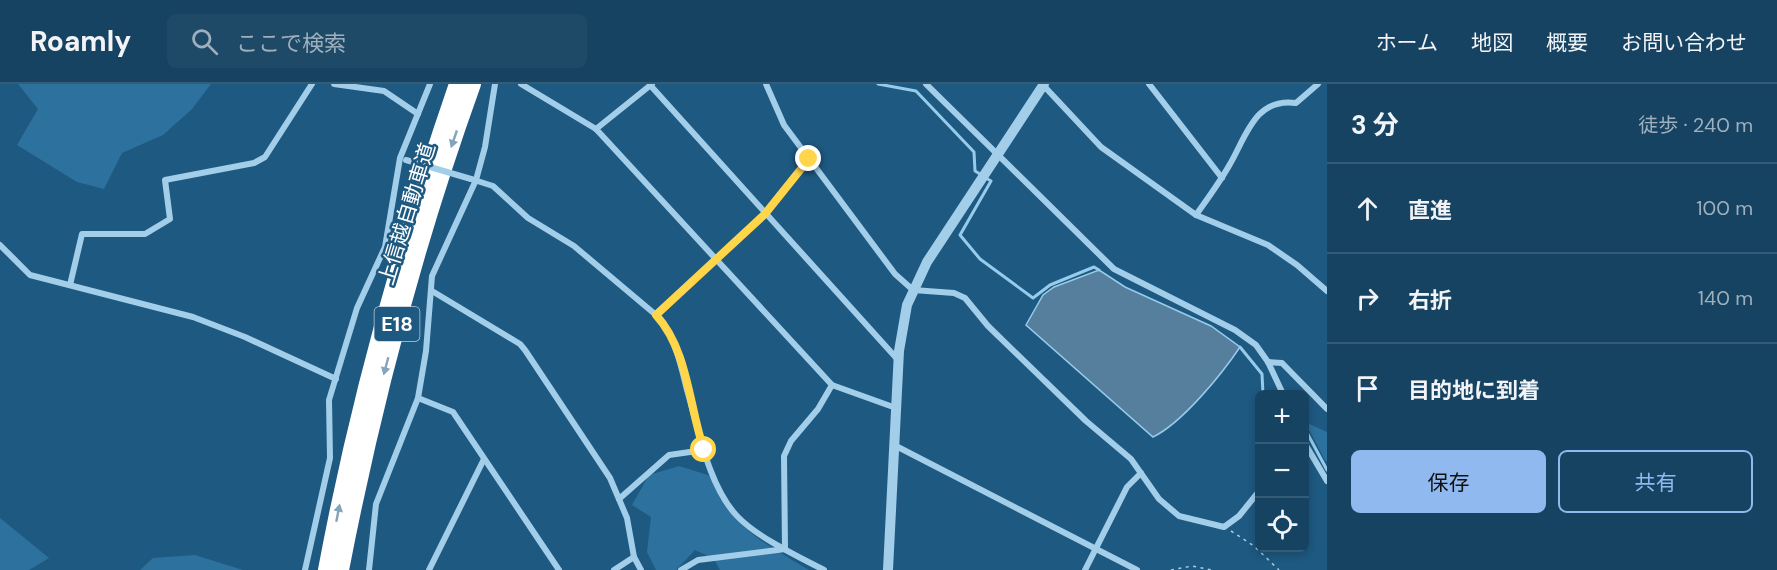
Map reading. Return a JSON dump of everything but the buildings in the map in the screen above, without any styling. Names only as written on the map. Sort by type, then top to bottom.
[{"type":"highway","name":"上信越自動車道","points":[[326,570],[375,352],[411,224],[457,84]]},
{"type":"highway","name":"上信越自動車道","points":[[341,570],[367,443],[397,325],[429,215],[473,84]]},
{"type":"street","points":[[70,285],[82,234],[145,234],[170,219],[165,180],[254,163],[265,157],[312,84]]},
{"type":"street","points":[[334,84],[384,91],[418,114]]},
{"type":"street","points":[[305,570],[330,458],[330,400],[357,308],[385,247],[403,159],[429,84]]},
{"type":"street","points":[[369,570],[376,504],[418,398],[436,263],[474,180],[485,147],[495,84]]},
{"type":"street","points":[[521,84],[596,129],[832,385],[896,408]]},
{"type":"street","points":[[766,84],[784,125],[895,274],[913,290],[954,293],[972,304],[988,326],[1086,422],[1131,459],[1159,499],[1179,516],[1224,527],[1239,516],[1255,496]]},
{"type":"street","points":[[926,84],[1114,268],[1235,330],[1256,345],[1268,362],[1281,390]]},
{"type":"street","points":[[888,570],[899,361],[903,322],[913,290],[927,262],[1043,84],[1101,147],[1196,215],[1268,245],[1297,265],[1327,291]]},
{"type":"street","points":[[1149,84],[1222,178]]},
{"type":"street","points":[[1196,215],[1222,178],[1249,125],[1261,112],[1286,102],[1296,103],[1318,84]]},
{"type":"street","points":[[596,129],[651,85],[899,361]]},
{"type":"street","points":[[403,159],[493,186],[528,218],[574,246],[656,315],[666,326],[676,349],[704,450],[723,497],[738,518],[785,549],[824,570]]},
{"type":"street","points":[[656,315],[717,261],[765,214],[809,159]]},
{"type":"street","points":[[0,245],[30,275],[193,317],[245,337],[336,379]]},
{"type":"street","points":[[432,291],[520,344],[610,478],[620,499],[631,536],[634,557],[641,570]]},
{"type":"street","points":[[1268,362],[1282,363],[1327,409]]},
{"type":"street","points":[[785,549],[784,456],[791,441],[818,409],[832,385]]},
{"type":"street","points":[[418,398],[453,412],[559,570]]},
{"type":"street","points":[[1306,444],[1327,481]]},
{"type":"street","points":[[894,445],[1137,570]]},
{"type":"street","points":[[620,499],[669,455],[704,450]]},
{"type":"street","points":[[429,570],[484,459]]},
{"type":"street","points":[[1085,570],[1127,487],[1141,473]]},
{"type":"street","points":[[681,570],[698,560],[785,549]]},
{"type":"street","points":[[614,570],[634,557]]},
{"type":"path","points":[[1224,527],[1254,546],[1279,570]]},
{"type":"path","points":[[1171,570],[1192,566],[1212,570]]},
{"type":"shaded area","points":[[18,84],[211,84],[192,109],[163,135],[122,153],[104,189],[77,182],[17,145],[38,109]]},
{"type":"shaded area","points":[[1099,270],[1125,287],[1211,326],[1240,347],[1212,384],[1189,409],[1153,437],[1026,325],[1043,295],[1054,287]]},
{"type":"shaded area","points":[[1309,424],[1327,432],[1327,462],[1309,430]]},
{"type":"shaded area","points":[[679,466],[711,476],[717,493],[737,521],[764,542],[809,570],[720,570],[714,559],[695,550],[676,570],[656,570],[647,552],[651,517],[632,505],[649,475]]},
{"type":"shaded area","points":[[0,518],[49,558],[29,570],[0,570]]},
{"type":"shaded area","points":[[195,555],[243,570],[140,570],[153,558]]},
{"type":"waterway","points":[[878,84],[916,91],[974,152],[975,171],[980,174]]},
{"type":"waterway","points":[[986,178],[991,181],[960,235],[980,259],[1033,298],[1050,285],[1094,267],[1099,270]]},
{"type":"waterway","points":[[1240,347],[1262,374],[1263,390]]},
{"type":"waterway","points":[[1309,436],[1327,470]]},
{"type":"route","points":[[704,450],[672,337],[656,315],[717,261],[765,214],[809,159]]}]
